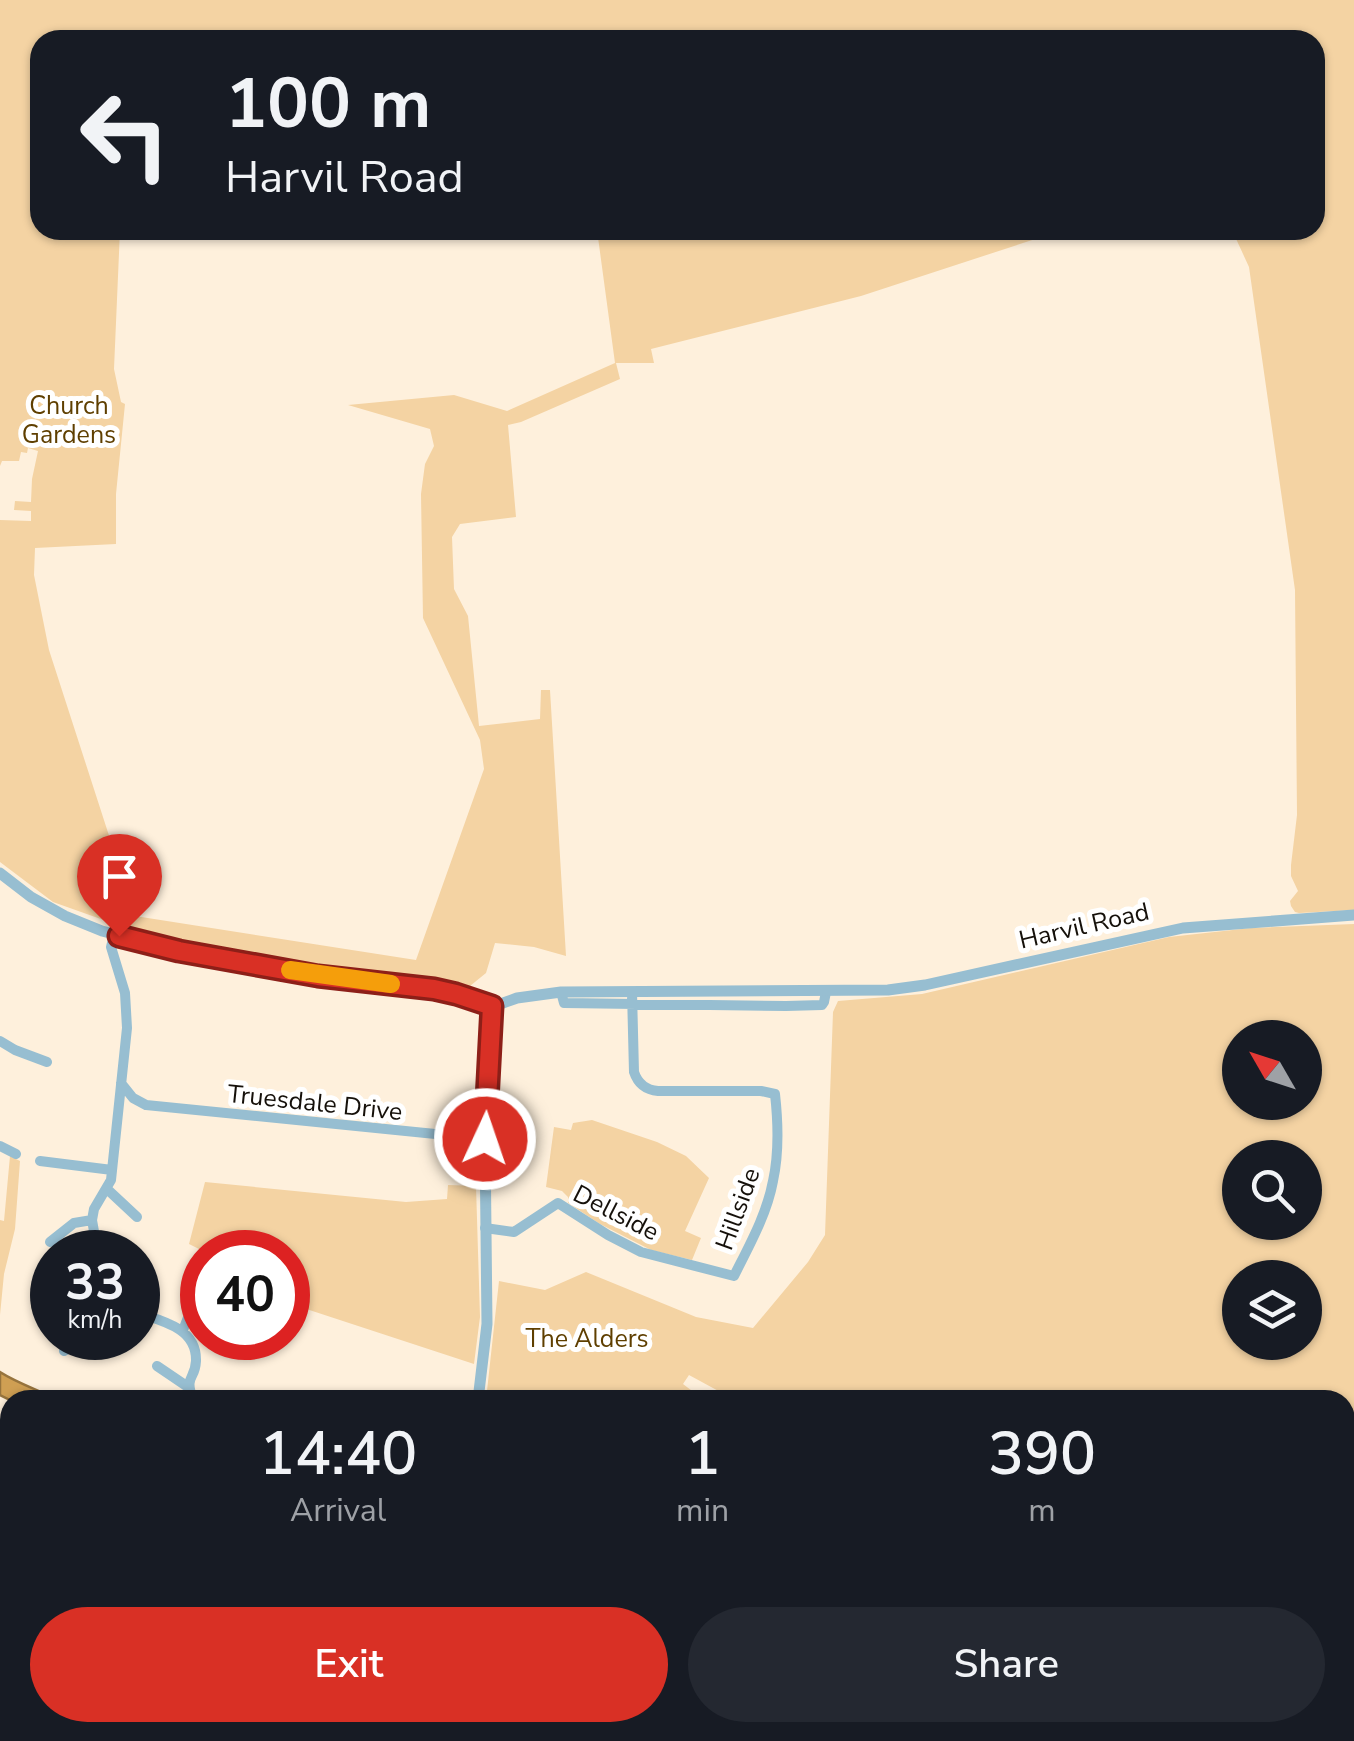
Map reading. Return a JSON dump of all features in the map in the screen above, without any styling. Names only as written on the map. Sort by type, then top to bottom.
[{"type":"street","points":[[0,873],[48,907],[114,934],[179,951],[318,976],[434,989],[492,1006],[485,1139],[487,1324],[479,1390]]},
{"type":"street","name":"Harvil Road","points":[[492,1006],[561,992],[632,998],[888,990],[1183,928],[1354,915]]},
{"type":"street","points":[[93,1230],[94,1209],[107,1189],[112,1170],[127,1014],[111,946],[114,934]]},
{"type":"street","name":"Hillside","points":[[632,998],[634,1072],[646,1088],[775,1094],[773,1183],[734,1276]]},
{"type":"street","points":[[0,1041],[46,1062]]},
{"type":"street","points":[[115,1123],[128,1110],[142,1104],[121,1082]]},
{"type":"street","name":"Truesdale Drive","points":[[142,1104],[485,1139]]},
{"type":"street","points":[[0,1146],[16,1154]]},
{"type":"street","points":[[40,1161],[112,1170]]},
{"type":"street","points":[[107,1189],[138,1216]]},
{"type":"street","name":"Dellside","points":[[486,1228],[514,1232],[558,1203],[640,1252],[734,1276]]},
{"type":"street","points":[[65,1230],[74,1223],[92,1220]]},
{"type":"street","points":[[189,1390],[195,1360]]},
{"type":"street","points":[[157,1366],[188,1387]]},
{"type":"green space","name":"Church Gardens","points":[[0,0],[1354,0],[1354,910],[1299,913],[1290,901],[1298,891],[1291,876],[1297,815],[1295,590],[1249,267],[1237,240],[1325,240],[1325,30],[30,30],[30,240],[120,240],[114,369],[121,402],[125,404],[116,494],[116,544],[35,548],[34,575],[49,650],[135,916],[416,960],[484,769],[480,740],[423,618],[421,494],[425,464],[434,446],[430,429],[348,405],[454,395],[507,411],[615,363],[598,240],[1032,240],[861,296],[651,349],[654,363],[616,363],[620,379],[508,425],[516,517],[460,524],[452,537],[454,589],[468,616],[479,726],[540,719],[541,690],[550,690],[566,956],[534,947],[495,943],[486,973],[470,986],[413,981],[132,935],[126,928],[53,902],[0,862],[0,520],[31,521],[31,511],[14,510],[15,501],[31,502],[38,451],[28,448],[27,453],[21,452],[19,461],[2,461],[0,466]]},
{"type":"green space","name":"The Alders","points":[[1354,924],[1354,1390],[717,1390],[689,1375],[683,1384],[691,1390],[487,1390],[499,1281],[545,1290],[586,1272],[696,1317],[753,1328],[808,1262],[825,1235],[833,1012],[838,1001],[922,994],[1169,937],[1251,928]]},
{"type":"green space","points":[[592,1120],[686,1156],[709,1178],[685,1231],[701,1238],[692,1260],[651,1250],[568,1203],[562,1191],[546,1187],[554,1127],[571,1130],[573,1123]]},
{"type":"green space","points":[[10,1156],[20,1161],[15,1229],[4,1274],[0,1315],[0,1220],[4,1221]]},
{"type":"green space","points":[[205,1182],[406,1202],[447,1199],[448,1185],[476,1186],[480,1317],[474,1364],[310,1310],[310,1230],[193,1230]]},
{"type":"shaded area","points":[[0,1372],[36,1390],[0,1390]]},
{"type":"slow traffic","points":[[290,970],[391,984]]},
{"type":"route","points":[[119,936],[318,976],[434,989],[492,1006],[485,1139]]}]
